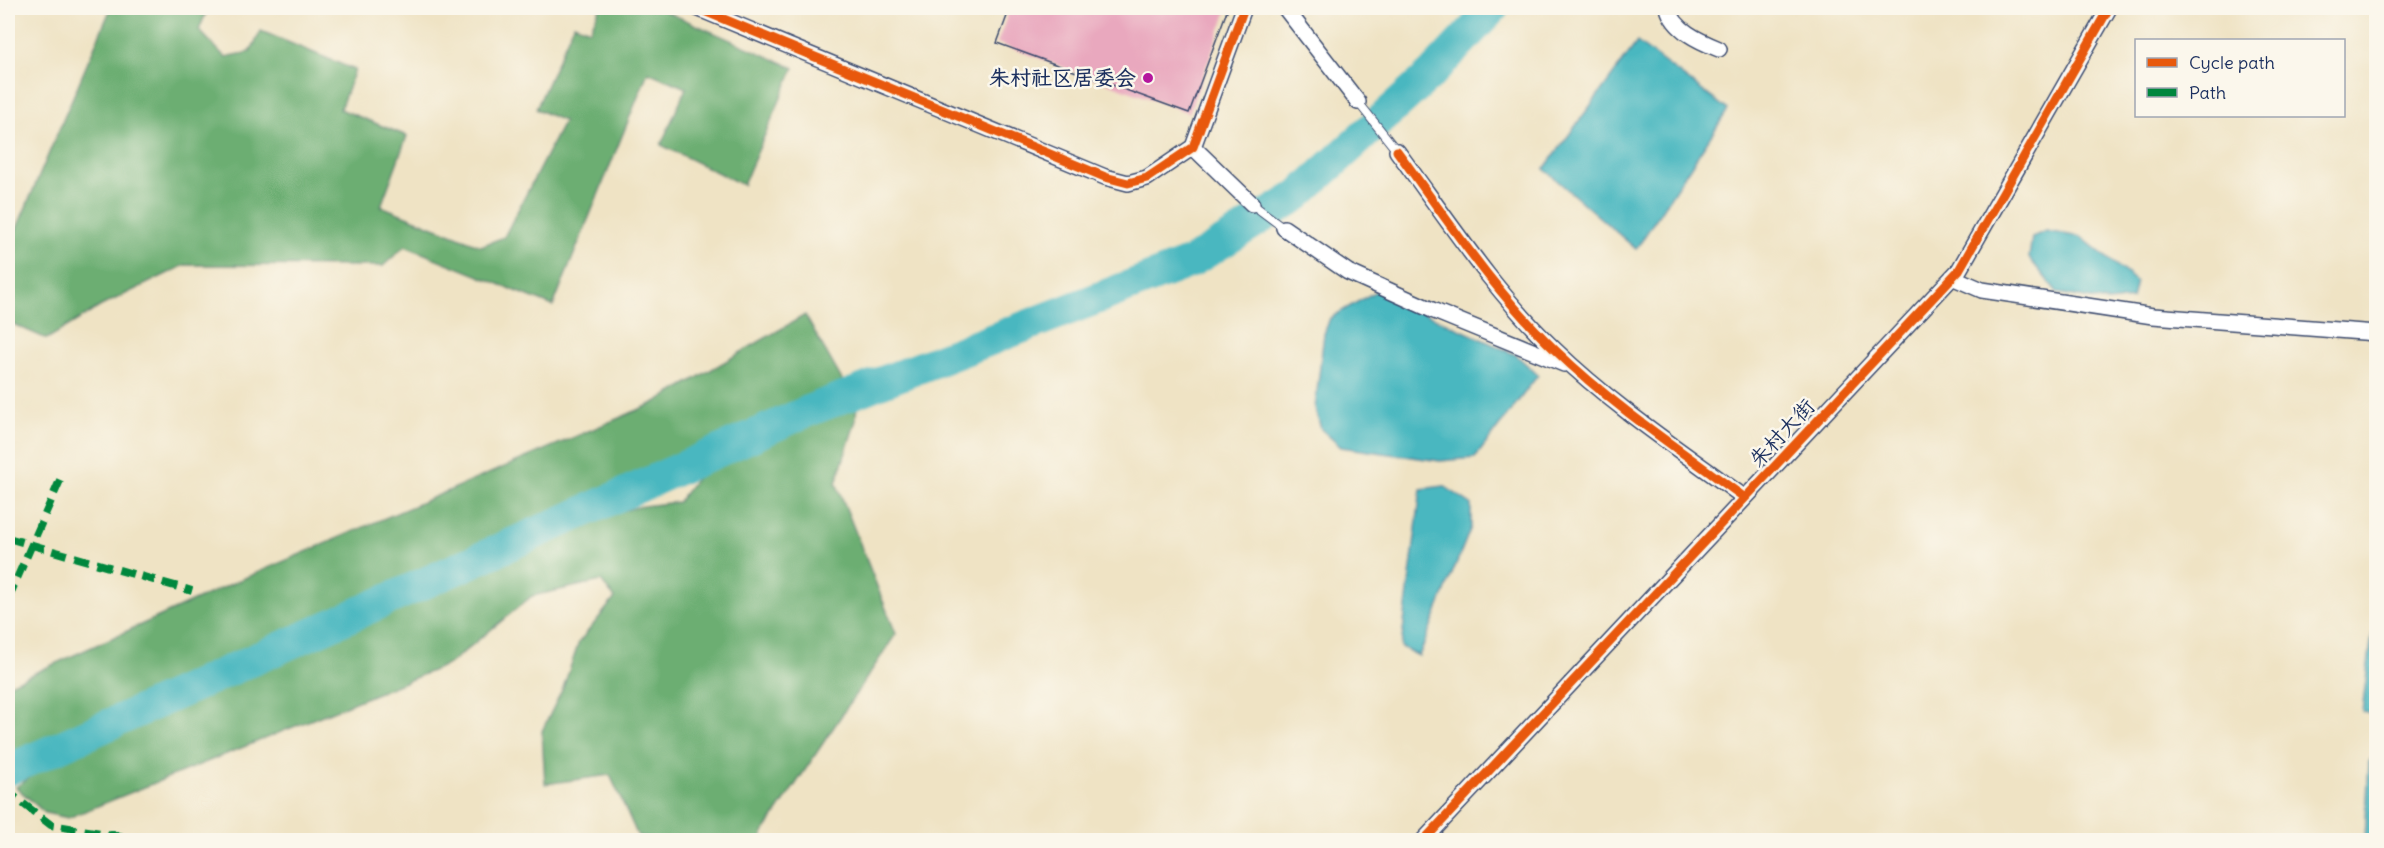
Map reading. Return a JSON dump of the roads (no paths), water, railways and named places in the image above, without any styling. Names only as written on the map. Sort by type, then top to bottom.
[{"type":"street","points":[[697,8],[1105,177],[1128,183],[1147,178],[1193,147],[1244,8]]},
{"type":"street","points":[[1285,8],[1358,102]]},
{"type":"street","points":[[1668,8],[1670,15],[1692,38],[1719,49]]},
{"type":"street","name":"朱村大街","points":[[1424,840],[1959,270],[2109,8]]},
{"type":"street","points":[[1193,147],[1252,204]]},
{"type":"street","points":[[1397,151],[1515,308],[1576,369],[1595,386],[1745,498]]},
{"type":"street","points":[[1284,228],[1348,272],[1432,310],[1576,369]]},
{"type":"street","points":[[1952,277],[1982,290],[2153,316],[2376,333]]},
{"type":"lane","points":[[1358,102],[1397,151]]},
{"type":"lane","points":[[1252,204],[1284,228]]},
{"type":"water","points":[[1637,42],[1728,110],[1636,249],[1544,169]]},
{"type":"water","points":[[2046,231],[2081,237],[2136,281],[2132,299],[2108,302],[2058,293],[2029,258],[2032,237]]},
{"type":"water","points":[[1376,291],[1516,355],[1538,375],[1475,458],[1440,461],[1341,447],[1321,429],[1315,408],[1324,334],[1330,318]]},
{"type":"water","points":[[1444,486],[1471,504],[1471,527],[1419,656],[1401,647],[1421,489]]},
{"type":"water","points":[[2376,628],[2376,716],[2362,711],[2372,635]]},
{"type":"water","points":[[2376,753],[2376,840],[2365,840],[2369,762]]},
{"type":"waterway","points":[[8,770],[808,411],[1191,262],[1297,196],[1433,72],[1493,8]]},
{"type":"place","name":"朱村社区居委会","points":[[1148,78]]}]
